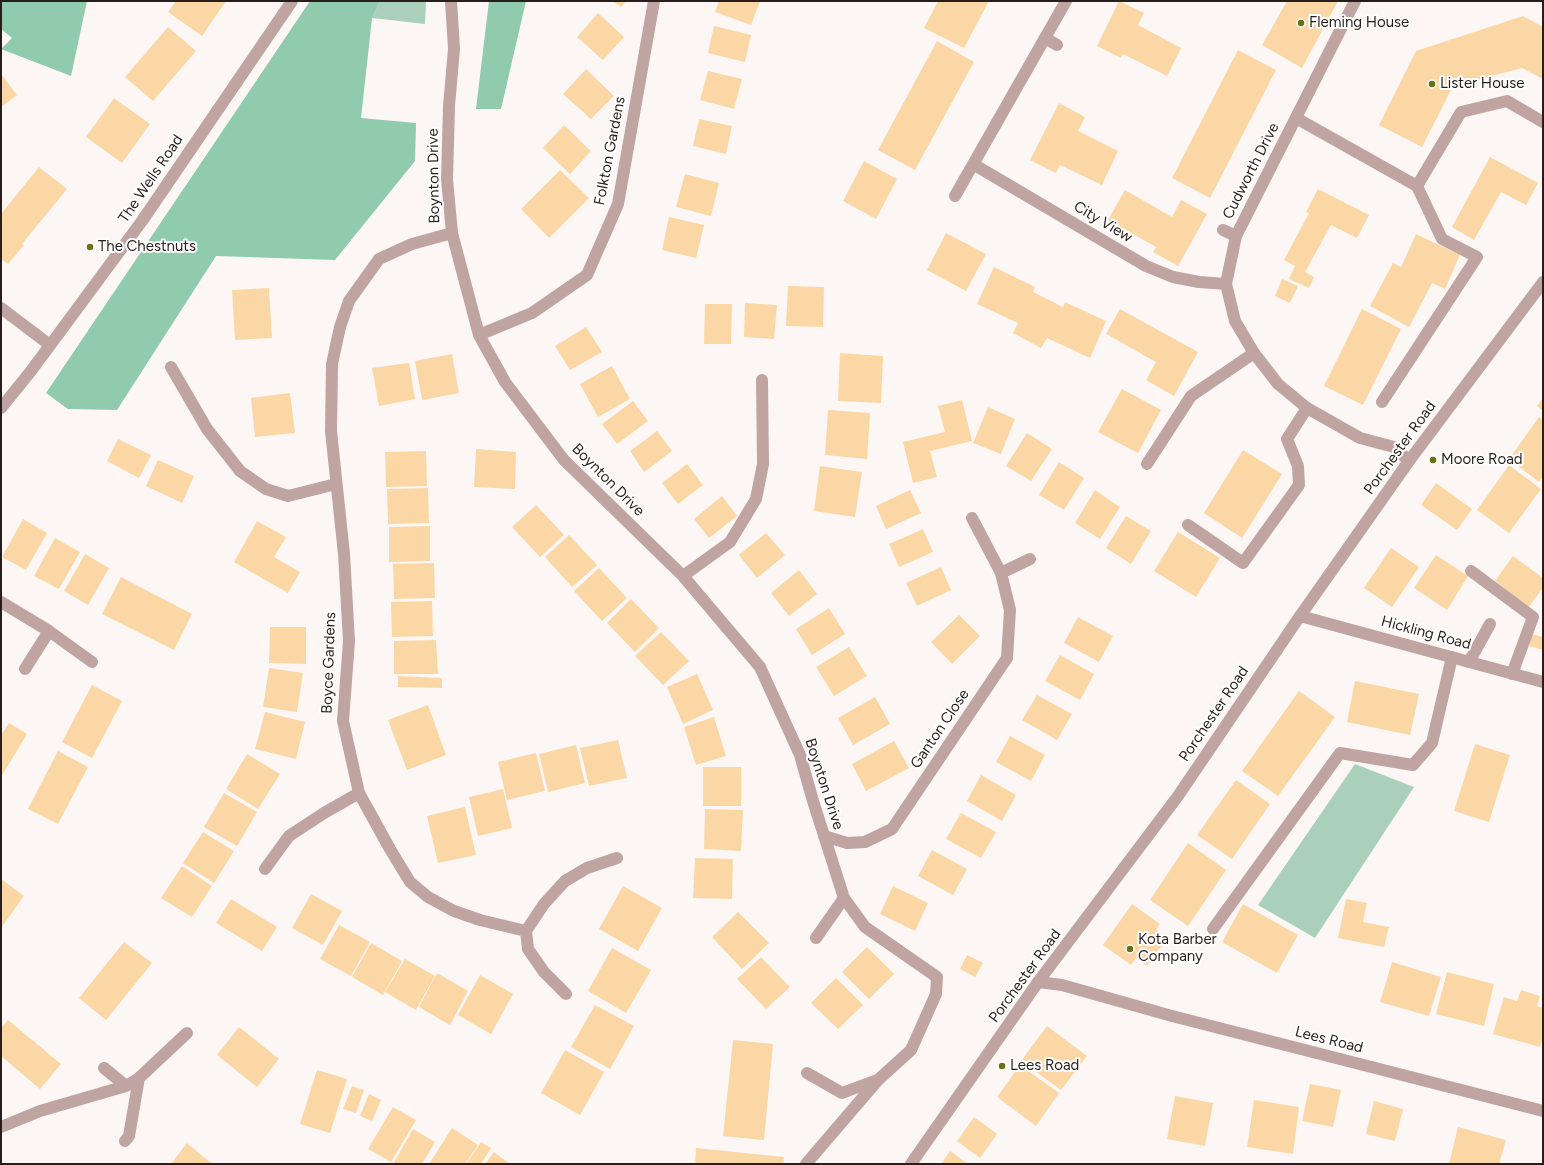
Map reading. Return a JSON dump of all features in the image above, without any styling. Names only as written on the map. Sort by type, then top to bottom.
[{"type":"street","name":"The Wells Road","points":[[1,408],[31,371],[142,221],[292,1]]},
{"type":"street","name":"Boynton Drive","points":[[451,1],[454,49],[449,106],[447,179],[452,233],[479,335],[505,382],[564,460],[683,576],[760,667],[800,755],[844,898],[865,927],[937,977],[936,994],[911,1050],[878,1080]]},
{"type":"street","name":"Folkton Gardens","points":[[479,335],[532,313],[587,275],[618,204],[654,1]]},
{"type":"street","points":[[955,196],[1066,1]]},
{"type":"street","points":[[1296,118],[1355,1]]},
{"type":"street","points":[[1045,38],[1058,45]]},
{"type":"street","points":[[1382,402],[1477,257],[1442,239],[1417,186],[1461,112],[1507,101],[1543,122]]},
{"type":"street","name":"Cudworth Drive","points":[[1409,461],[1394,447],[1360,438],[1307,408],[1278,384],[1254,353],[1235,321],[1226,284],[1236,236],[1296,118],[1417,186]]},
{"type":"street","name":"City View","points":[[973,164],[1146,266],[1173,277],[1199,282],[1226,284]]},
{"type":"street","points":[[1223,230],[1236,236]]},
{"type":"street","name":"Boyce Gardens","points":[[452,233],[412,244],[379,259],[348,301],[340,327],[332,364],[331,431],[344,554],[349,640],[343,721],[359,793],[410,882],[428,897],[454,911],[480,920],[526,932]]},
{"type":"street","name":"Porchester Road","points":[[911,1164],[1038,982],[1178,796],[1300,616],[1409,461],[1543,282]]},
{"type":"street","points":[[1,308],[50,345]]},
{"type":"street","points":[[1147,464],[1192,396],[1254,353]]},
{"type":"street","points":[[171,367],[207,429],[240,471],[266,489],[288,496],[336,484]]},
{"type":"street","points":[[683,576],[730,542],[756,499],[763,464],[762,380]]},
{"type":"street","points":[[1188,525],[1244,563],[1299,485],[1298,466],[1287,440],[1307,408]]},
{"type":"street","name":"Ganton Close","points":[[824,836],[847,843],[866,842],[892,829],[1007,658],[1010,610],[1001,573],[972,518]]},
{"type":"street","points":[[1001,573],[1030,559]]},
{"type":"street","points":[[1471,570],[1533,617],[1512,674]]},
{"type":"street","points":[[1,602],[49,631],[92,662]]},
{"type":"street","name":"Hickling Road","points":[[1300,616],[1543,682]]},
{"type":"street","points":[[1469,662],[1490,624]]},
{"type":"street","points":[[26,670],[49,631]]},
{"type":"street","points":[[1213,929],[1340,753],[1413,765],[1432,743],[1452,657]]},
{"type":"street","points":[[265,869],[289,836],[324,813],[359,793]]},
{"type":"street","points":[[566,994],[544,972],[528,949],[526,932],[544,904],[565,881],[587,868],[617,858]]},
{"type":"street","points":[[816,938],[844,898]]},
{"type":"street","name":"Lees Road","points":[[1038,982],[1062,985],[1172,1016],[1543,1111]]},
{"type":"street","points":[[1,1127],[40,1111],[126,1086],[139,1078],[186,1033]]},
{"type":"street","points":[[104,1068],[126,1086]]},
{"type":"street","points":[[807,1073],[842,1093],[878,1080]]},
{"type":"street","points":[[125,1141],[129,1136],[139,1078]]},
{"type":"street","points":[[806,1164],[878,1080]]},
{"type":"green space","points":[[1,1],[87,1],[71,76],[1,49],[12,38],[1,29]]},
{"type":"green space","points":[[310,1],[380,1],[372,18],[361,118],[416,123],[415,161],[335,260],[216,256],[117,410],[68,409],[46,393]]},
{"type":"green space","points":[[380,1],[426,1],[425,24],[372,18]]},
{"type":"green space","points":[[489,1],[526,1],[501,109],[476,109]]},
{"type":"green space","points":[[1355,764],[1414,787],[1315,938],[1258,905]]},
{"type":"building","points":[[176,1],[226,1],[202,36],[168,12]]},
{"type":"building","points":[[613,1],[626,1],[621,7]]},
{"type":"building","points":[[719,1],[760,1],[751,25],[715,12]]},
{"type":"building","points":[[938,1],[989,1],[964,48],[924,28]]},
{"type":"building","points":[[1119,1],[1144,13],[1138,25],[1181,48],[1167,76],[1123,54],[1121,58],[1097,46]]},
{"type":"building","name":"Fleming House","points":[[1287,1],[1338,1],[1302,68],[1262,45]]},
{"type":"building","points":[[598,13],[624,37],[603,60],[577,37]]},
{"type":"building","name":"Lister House","points":[[1523,16],[1543,27],[1543,79],[1522,68],[1453,86],[1422,147],[1379,125],[1416,51]]},
{"type":"building","points":[[714,26],[751,35],[745,62],[708,53]]},
{"type":"building","points":[[168,27],[196,51],[153,101],[125,77]]},
{"type":"building","points":[[937,41],[974,62],[915,170],[878,150]]},
{"type":"building","points":[[1238,50],[1276,70],[1210,198],[1172,178]]},
{"type":"building","points":[[586,69],[614,96],[591,119],[563,94]]},
{"type":"building","points":[[708,71],[742,79],[734,109],[700,100]]},
{"type":"building","points":[[1,74],[17,95],[1,107]]},
{"type":"building","points":[[114,98],[150,124],[122,163],[86,137]]},
{"type":"building","points":[[1059,103],[1085,117],[1078,131],[1118,151],[1102,185],[1060,165],[1056,173],[1030,160]]},
{"type":"building","points":[[699,119],[732,126],[726,154],[693,146]]},
{"type":"building","points":[[564,125],[591,151],[570,174],[543,148]]},
{"type":"building","points":[[1490,157],[1538,183],[1526,205],[1501,192],[1474,240],[1452,227]]},
{"type":"building","points":[[864,161],[897,179],[876,219],[843,201]]},
{"type":"building","points":[[39,167],[67,189],[22,244],[24,245],[8,264],[1,259],[1,214]]},
{"type":"building","points":[[560,170],[589,198],[549,238],[521,209]]},
{"type":"building","points":[[685,174],[719,183],[711,216],[676,207]]},
{"type":"building","points":[[1318,189],[1369,215],[1357,238],[1331,225],[1305,272],[1314,277],[1309,288],[1289,279],[1295,266],[1284,260],[1309,213],[1306,212]]},
{"type":"building","points":[[1125,190],[1172,217],[1181,200],[1207,214],[1178,266],[1153,252],[1156,247],[1108,220]]},
{"type":"building","points":[[669,217],[704,225],[696,258],[662,250]]},
{"type":"building","points":[[946,233],[986,254],[966,291],[927,270]]},
{"type":"building","points":[[1416,234],[1460,255],[1445,289],[1432,283],[1409,327],[1370,306],[1393,263],[1401,267]]},
{"type":"building","points":[[994,267],[1035,287],[1033,292],[1063,307],[1065,302],[1106,321],[1090,358],[1047,338],[1041,348],[1013,333],[1018,323],[977,304]]},
{"type":"building","points":[[1282,279],[1298,286],[1290,303],[1275,296]]},
{"type":"building","points":[[788,286],[824,287],[823,327],[786,326]]},
{"type":"building","points":[[269,288],[272,338],[235,340],[232,290]]},
{"type":"building","points":[[745,303],[777,305],[774,339],[744,337]]},
{"type":"building","points":[[705,304],[732,304],[731,344],[704,344]]},
{"type":"building","points":[[1120,309],[1198,352],[1174,396],[1146,380],[1156,362],[1106,334]]},
{"type":"building","points":[[1362,309],[1401,329],[1363,405],[1324,386]]},
{"type":"building","points":[[586,327],[602,352],[570,370],[555,346]]},
{"type":"building","points":[[840,353],[883,356],[881,403],[838,401]]},
{"type":"building","points":[[452,354],[459,393],[422,400],[415,361]]},
{"type":"building","points":[[409,363],[415,399],[379,406],[372,368]]},
{"type":"building","points":[[612,366],[630,399],[598,417],[580,384]]},
{"type":"building","points":[[1122,389],[1161,410],[1138,453],[1098,432]]},
{"type":"building","points":[[290,393],[295,433],[255,437],[251,398]]},
{"type":"building","points":[[1543,398],[1543,411],[1537,406]]},
{"type":"building","points":[[962,400],[972,441],[930,451],[937,477],[913,483],[903,442],[945,432],[938,406]]},
{"type":"building","points":[[633,401],[648,421],[617,444],[602,424]]},
{"type":"building","points":[[988,407],[1015,419],[1001,454],[973,443]]},
{"type":"building","points":[[828,410],[870,413],[867,459],[825,455]]},
{"type":"building","points":[[1539,417],[1543,420],[1543,477],[1539,482],[1509,459]]},
{"type":"building","points":[[657,431],[672,451],[644,472],[630,451]]},
{"type":"building","points":[[1027,433],[1052,449],[1031,481],[1006,466]]},
{"type":"building","points":[[118,439],[151,455],[139,478],[107,461]]},
{"type":"building","points":[[476,449],[516,452],[515,489],[474,487]]},
{"type":"building","points":[[1243,450],[1282,474],[1242,538],[1204,513]]},
{"type":"building","points":[[426,451],[427,486],[386,487],[385,452]]},
{"type":"building","points":[[158,460],[194,476],[182,503],[146,486]]},
{"type":"building","points":[[1059,462],[1084,478],[1064,510],[1039,495]]},
{"type":"building","points":[[687,464],[703,485],[678,504],[662,483]]},
{"type":"building","points":[[1509,465],[1541,489],[1509,533],[1477,510]]},
{"type":"building","points":[[820,466],[862,472],[855,517],[814,511]]},
{"type":"building","points":[[1436,483],[1472,509],[1457,530],[1421,505]]},
{"type":"building","points":[[428,488],[429,523],[388,524],[387,489]]},
{"type":"building","points":[[910,490],[921,513],[886,529],[876,506]]},
{"type":"building","points":[[1095,490],[1120,507],[1100,539],[1075,523]]},
{"type":"building","points":[[722,496],[737,516],[709,538],[694,519]]},
{"type":"building","points":[[536,505],[564,535],[540,557],[512,527]]},
{"type":"building","points":[[1126,516],[1151,531],[1131,564],[1106,548]]},
{"type":"building","points":[[23,519],[47,533],[26,570],[2,557]]},
{"type":"building","points":[[257,521],[286,537],[274,557],[300,572],[288,593],[234,562]]},
{"type":"building","points":[[430,526],[430,561],[389,562],[389,527]]},
{"type":"building","points":[[923,529],[933,552],[899,567],[889,544]]},
{"type":"building","points":[[1178,532],[1220,558],[1196,597],[1154,571]]},
{"type":"building","points":[[766,533],[785,555],[757,578],[739,555]]},
{"type":"building","points":[[569,535],[597,565],[572,587],[545,557]]},
{"type":"building","points":[[55,538],[80,552],[59,589],[34,576]]},
{"type":"building","points":[[1391,548],[1419,567],[1392,607],[1364,588]]},
{"type":"building","points":[[85,554],[109,568],[88,605],[64,591]]},
{"type":"building","points":[[1436,555],[1468,576],[1447,610],[1414,588]]},
{"type":"building","points":[[1513,556],[1543,578],[1543,587],[1529,607],[1495,581]]},
{"type":"building","points":[[434,563],[435,598],[394,599],[393,564]]},
{"type":"building","points":[[941,567],[951,590],[917,606],[906,583]]},
{"type":"building","points":[[599,568],[627,598],[602,621],[574,591]]},
{"type":"building","points":[[799,570],[817,594],[789,616],[771,593]]},
{"type":"building","points":[[121,577],[192,614],[174,650],[102,614]]},
{"type":"building","points":[[631,599],[659,628],[635,652],[607,623]]},
{"type":"building","points":[[432,601],[433,636],[392,637],[391,602]]},
{"type":"building","points":[[829,608],[845,634],[812,655],[796,629]]},
{"type":"building","points":[[959,615],[980,636],[952,664],[931,642]]},
{"type":"building","points":[[1078,617],[1113,636],[1099,662],[1064,643]]},
{"type":"building","points":[[270,627],[306,627],[306,664],[269,663]]},
{"type":"building","points":[[661,632],[689,661],[663,685],[635,656]]},
{"type":"building","points":[[1532,634],[1543,637],[1543,650],[1529,646]]},
{"type":"building","points":[[436,640],[438,674],[394,674],[394,641]]},
{"type":"building","points":[[849,647],[867,676],[834,696],[816,667]]},
{"type":"building","points":[[1060,655],[1094,674],[1080,700],[1045,681]]},
{"type":"building","points":[[269,668],[303,673],[297,712],[263,707]]},
{"type":"building","points":[[697,674],[713,710],[683,724],[667,687]]},
{"type":"building","points":[[398,676],[442,678],[442,688],[398,687]]},
{"type":"building","points":[[1355,681],[1419,694],[1410,735],[1347,722]]},
{"type":"building","points":[[92,685],[122,701],[92,758],[62,742]]},
{"type":"building","points":[[1299,691],[1335,717],[1278,796],[1242,771]]},
{"type":"building","points":[[1037,695],[1072,714],[1057,740],[1022,720]]},
{"type":"building","points":[[875,697],[890,724],[853,745],[838,718]]},
{"type":"building","points":[[428,705],[446,755],[407,770],[388,720]]},
{"type":"building","points":[[265,712],[305,722],[296,759],[255,749]]},
{"type":"building","points":[[714,717],[726,756],[696,765],[684,727]]},
{"type":"building","points":[[9,723],[27,734],[1,777],[1,735]]},
{"type":"building","points":[[1010,736],[1045,755],[1031,781],[996,762]]},
{"type":"building","points":[[618,740],[627,778],[589,786],[580,748]]},
{"type":"building","points":[[894,741],[909,768],[866,791],[852,764]]},
{"type":"building","points":[[1475,744],[1510,755],[1489,822],[1454,811]]},
{"type":"building","points":[[576,745],[585,783],[548,792],[539,754]]},
{"type":"building","points":[[58,751],[88,767],[58,824],[28,809]]},
{"type":"building","points":[[536,753],[545,791],[507,800],[498,762]]},
{"type":"building","points":[[247,754],[280,774],[258,809],[226,789]]},
{"type":"building","points":[[703,767],[741,767],[741,806],[703,806]]},
{"type":"building","points":[[981,775],[1016,795],[1002,821],[967,801]]},
{"type":"building","points":[[1236,780],[1270,804],[1232,859],[1197,835]]},
{"type":"building","points":[[503,789],[512,828],[478,836],[469,797]]},
{"type":"building","points":[[224,793],[257,812],[237,846],[204,827]]},
{"type":"building","points":[[465,807],[476,855],[438,863],[427,816]]},
{"type":"building","points":[[705,809],[743,810],[741,851],[704,849]]},
{"type":"building","points":[[961,813],[996,832],[981,858],[946,839]]},
{"type":"building","points":[[203,832],[234,851],[214,883],[183,863]]},
{"type":"building","points":[[1188,843],[1226,870],[1188,926],[1150,900]]},
{"type":"building","points":[[932,850],[967,869],[953,895],[918,876]]},
{"type":"building","points":[[695,858],[733,859],[732,899],[693,898]]},
{"type":"building","points":[[182,866],[212,886],[192,917],[161,898]]},
{"type":"building","points":[[1,879],[24,896],[1,928]]},
{"type":"building","points":[[623,886],[662,908],[638,951],[599,929]]},
{"type":"building","points":[[893,886],[928,903],[915,931],[880,914]]},
{"type":"building","points":[[311,894],[342,911],[323,945],[292,928]]},
{"type":"building","points":[[231,899],[277,927],[262,951],[216,923]]},
{"type":"building","points":[[1346,899],[1367,903],[1363,922],[1389,927],[1384,947],[1338,938]]},
{"type":"building","points":[[1132,904],[1160,924],[1156,930],[1167,938],[1147,966],[1136,958],[1131,965],[1103,945]]},
{"type":"building","points":[[1243,904],[1298,935],[1277,973],[1222,942]]},
{"type":"building","points":[[738,912],[769,943],[742,969],[712,937]]},
{"type":"building","points":[[339,925],[370,942],[351,976],[320,959]]},
{"type":"building","points":[[124,942],[152,963],[106,1020],[79,998]]},
{"type":"building","points":[[371,943],[402,961],[383,995],[352,977]]},
{"type":"building","points":[[867,947],[894,974],[869,999],[842,972]]},
{"type":"building","points":[[612,948],[651,970],[626,1013],[588,991]]},
{"type":"building","points":[[967,955],[983,963],[975,977],[960,969]]},
{"type":"building","points":[[761,957],[790,987],[766,1009],[737,979]]},
{"type":"building","points":[[405,959],[435,976],[416,1010],[385,992]]},
{"type":"building","points":[[1392,962],[1441,977],[1429,1016],[1380,1002]]},
{"type":"building","points":[[1447,972],[1494,984],[1484,1026],[1436,1014]]},
{"type":"building","points":[[437,973],[468,991],[450,1025],[419,1007]]},
{"type":"building","points":[[480,975],[513,994],[491,1034],[458,1015]]},
{"type":"building","points":[[836,978],[863,1005],[838,1029],[811,1003]]},
{"type":"building","points":[[1521,990],[1540,996],[1537,1006],[1543,1008],[1543,1036],[1540,1047],[1493,1034],[1504,997],[1517,1001]]},
{"type":"building","points":[[595,1005],[634,1026],[610,1069],[571,1047]]},
{"type":"building","points":[[8,1020],[61,1064],[40,1089],[1,1056],[1,1028]]},
{"type":"building","points":[[1047,1026],[1087,1056],[1061,1090],[1021,1061]]},
{"type":"building","points":[[239,1027],[279,1059],[257,1087],[217,1055]]},
{"type":"building","points":[[733,1040],[773,1044],[764,1140],[723,1136]]},
{"type":"building","points":[[565,1050],[604,1072],[580,1115],[541,1093]]},
{"type":"building","points":[[1020,1065],[1059,1093],[1036,1126],[997,1097]]},
{"type":"building","points":[[317,1070],[347,1079],[330,1133],[300,1124]]},
{"type":"building","points":[[1310,1084],[1341,1090],[1333,1127],[1302,1121]]},
{"type":"building","points":[[352,1086],[364,1090],[356,1113],[343,1109]]},
{"type":"building","points":[[369,1094],[381,1100],[372,1121],[360,1116]]},
{"type":"building","points":[[1175,1096],[1213,1103],[1205,1146],[1167,1139]]},
{"type":"building","points":[[1254,1100],[1299,1107],[1293,1154],[1247,1147]]},
{"type":"building","points":[[1374,1101],[1403,1109],[1395,1141],[1366,1134]]},
{"type":"building","points":[[393,1107],[416,1120],[391,1162],[368,1149]]},
{"type":"building","points":[[974,1117],[997,1134],[980,1158],[957,1141]]},
{"type":"building","points":[[1458,1127],[1506,1140],[1499,1164],[1449,1164]]},
{"type":"building","points":[[452,1128],[478,1145],[465,1164],[429,1164]]},
{"type":"building","points":[[413,1129],[435,1142],[422,1164],[393,1164]]},
{"type":"building","points":[[481,1142],[491,1148],[481,1164],[468,1164],[467,1163]]},
{"type":"building","points":[[187,1143],[201,1155],[213,1164],[171,1164]]},
{"type":"building","points":[[696,1148],[784,1157],[783,1164],[695,1164]]},
{"type":"building","points":[[950,1151],[968,1164],[941,1164]]},
{"type":"building","points":[[494,1152],[510,1164],[485,1164]]},
{"type":"place","name":"Fleming House","points":[[1301,23]]},
{"type":"place","name":"Lister House","points":[[1432,84]]},
{"type":"place","name":"The Chestnuts","points":[[90,247]]},
{"type":"place","name":"Moore Road","points":[[1433,460]]},
{"type":"place","name":"Kota Barber Company","points":[[1130,949]]},
{"type":"place","name":"Lees Road","points":[[1002,1066]]}]
